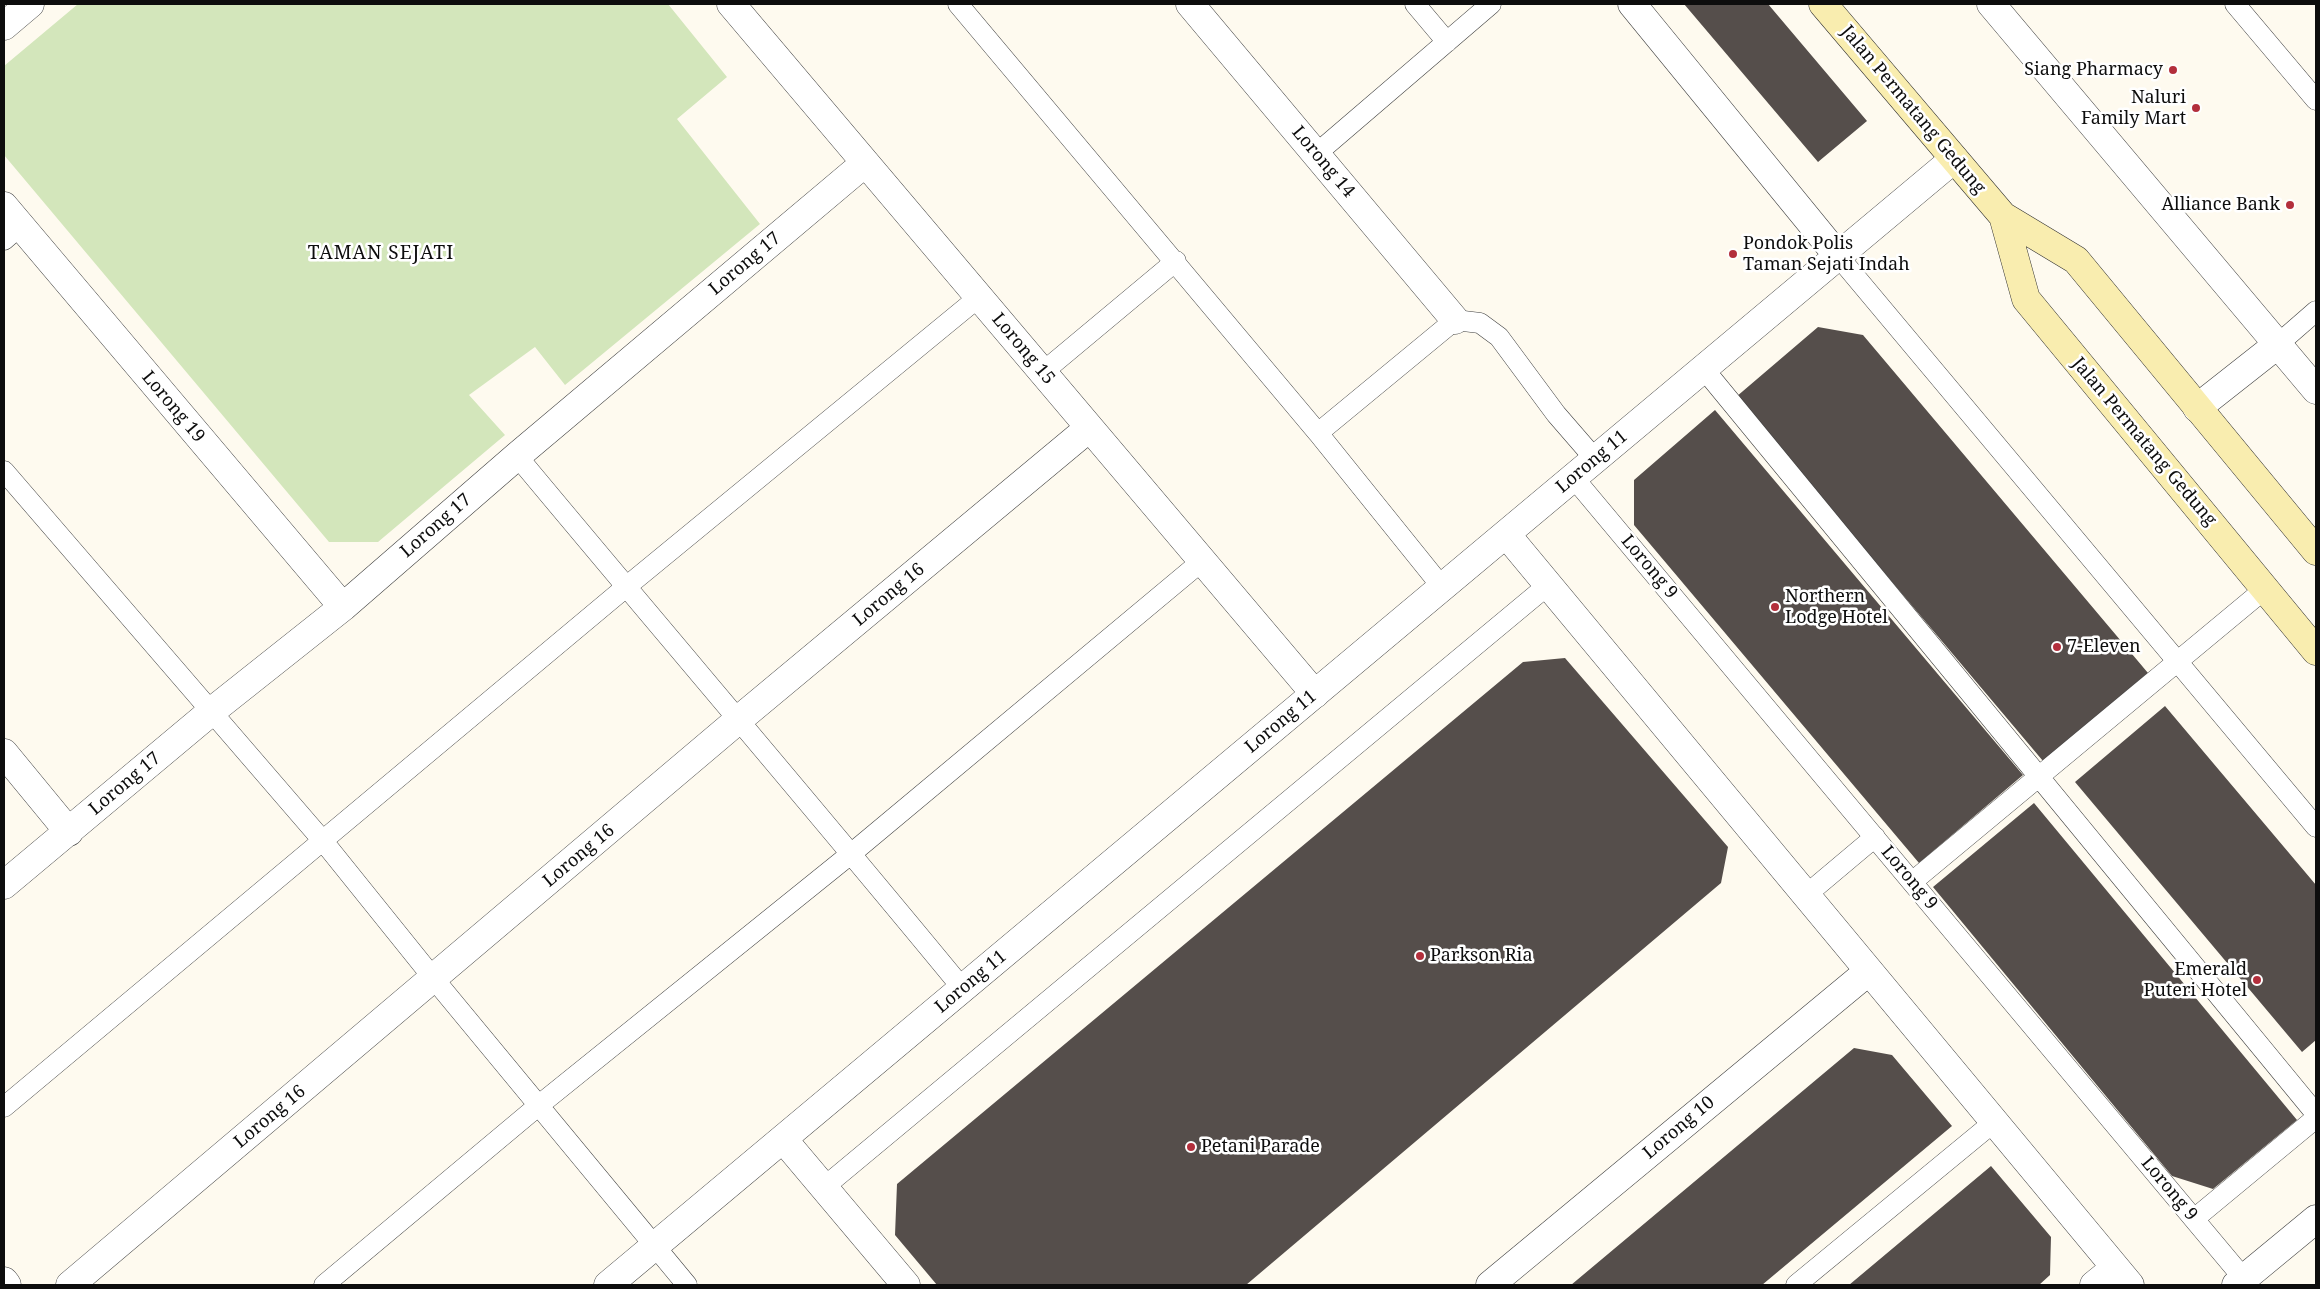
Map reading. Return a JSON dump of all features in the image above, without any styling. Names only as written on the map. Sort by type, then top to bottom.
[{"type":"main road","name":"Jalan Permatang Gedung","points":[[1823,4],[2003,216],[2076,260],[2316,551]]},
{"type":"main road","name":"Jalan Permatang Gedung","points":[[2003,216],[2026,299],[2316,651]]},
{"type":"street","points":[[4,26],[30,4]]},
{"type":"street","name":"Lorong 15","points":[[731,4],[1314,694]]},
{"type":"street","name":"Lorong 14","points":[[1190,4],[1455,320]]},
{"type":"street","points":[[1632,4],[1838,256]]},
{"type":"street","points":[[1991,4],[2316,390]]},
{"type":"street","name":"Lorong 11","points":[[608,1285],[1954,159]]},
{"type":"street","name":"Lorong 17","points":[[4,885],[212,711],[343,607],[517,456],[865,162]]},
{"type":"street","name":"Lorong 19","points":[[9,224],[343,607]]},
{"type":"street","points":[[2197,408],[2277,345]]},
{"type":"street","name":"Lorong 16","points":[[70,1285],[738,721],[1089,428]]},
{"type":"street","points":[[1506,534],[2123,1276],[2094,1285]]},
{"type":"street","points":[[4,753],[69,832]]},
{"type":"street","name":"Lorong 10","points":[[1504,1281],[1869,970]]},
{"type":"street","points":[[783,1139],[822,1188],[906,1285]]},
{"type":"street","points":[[2240,1282],[2316,1219]]},
{"type":"street","points":[[4,1281],[7,1285]]},
{"type":"lane","points":[[958,4],[1176,260],[1442,587]]},
{"type":"lane","points":[[1415,4],[1447,42]]},
{"type":"lane","points":[[1316,154],[1491,4]]},
{"type":"lane","points":[[2235,4],[2316,100]]},
{"type":"lane","points":[[1838,256],[2316,827]]},
{"type":"lane","points":[[1043,372],[1176,260]]},
{"type":"lane","points":[[4,1107],[626,587],[978,297]]},
{"type":"lane","points":[[2277,345],[2316,311]]},
{"type":"lane","points":[[1318,433],[1455,320],[1480,323],[1499,337],[1556,414],[1595,459]]},
{"type":"lane","points":[[1703,368],[2316,1114]]},
{"type":"lane","points":[[517,456],[738,721],[852,853],[963,988]]},
{"type":"lane","points":[[4,471],[323,840],[434,979],[687,1285]]},
{"type":"lane","name":"Lorong 9","points":[[1573,477],[2194,1219],[2240,1282]]},
{"type":"lane","points":[[324,1285],[538,1106],[852,853],[1202,561]]},
{"type":"lane","points":[[822,1188],[1548,585]]},
{"type":"lane","points":[[1912,882],[2266,588]]},
{"type":"lane","points":[[1806,895],[1875,837]]},
{"type":"lane","points":[[2194,1219],[2316,1118]]},
{"type":"lane","points":[[1796,1285],[1994,1122]]},
{"type":"green space","points":[[78,4],[668,4],[727,77],[677,119],[760,224],[565,385],[535,347],[469,395],[505,435],[378,542],[329,542],[4,155],[4,66]]},
{"type":"building","points":[[1684,4],[1768,4],[1867,121],[1818,162]]},
{"type":"building","points":[[1818,327],[1863,335],[2148,673],[2043,761],[1736,397]]},
{"type":"building","points":[[1715,410],[2023,775],[1919,863],[1634,525],[1634,480]]},
{"type":"building","points":[[1565,658],[1728,847],[1721,883],[1246,1285],[937,1285],[895,1235],[897,1184],[1523,662]]},
{"type":"building","points":[[2165,706],[2316,885],[2316,1040],[2302,1052],[2075,782]]},
{"type":"building","points":[[2034,803],[2297,1120],[2213,1189],[2172,1176],[1933,887]]},
{"type":"building","points":[[1854,1048],[1892,1055],[1952,1126],[1762,1285],[1571,1285]]},
{"type":"building","points":[[1991,1166],[2051,1237],[2050,1275],[2039,1285],[1849,1285]]},
{"type":"place","name":"Siang Pharmacy","points":[[2173,70]]},
{"type":"place","name":"Naluri Family Mart","points":[[2196,108]]},
{"type":"place","name":"Alliance Bank","points":[[2290,205]]},
{"type":"place","name":"Pondok Polis Taman Sejati Indah","points":[[1733,254]]},
{"type":"place","name":"Northern Lodge Hotel","points":[[1775,607]]},
{"type":"place","name":"7-Eleven","points":[[2057,647]]},
{"type":"place","name":"Parkson Ria","points":[[1420,956]]},
{"type":"place","name":"Emerald Puteri Hotel","points":[[2257,980]]},
{"type":"place","name":"Petani Parade","points":[[1191,1147]]},
{"type":"district","name":"TAMAN SEJATI","points":[[381,254]]}]
